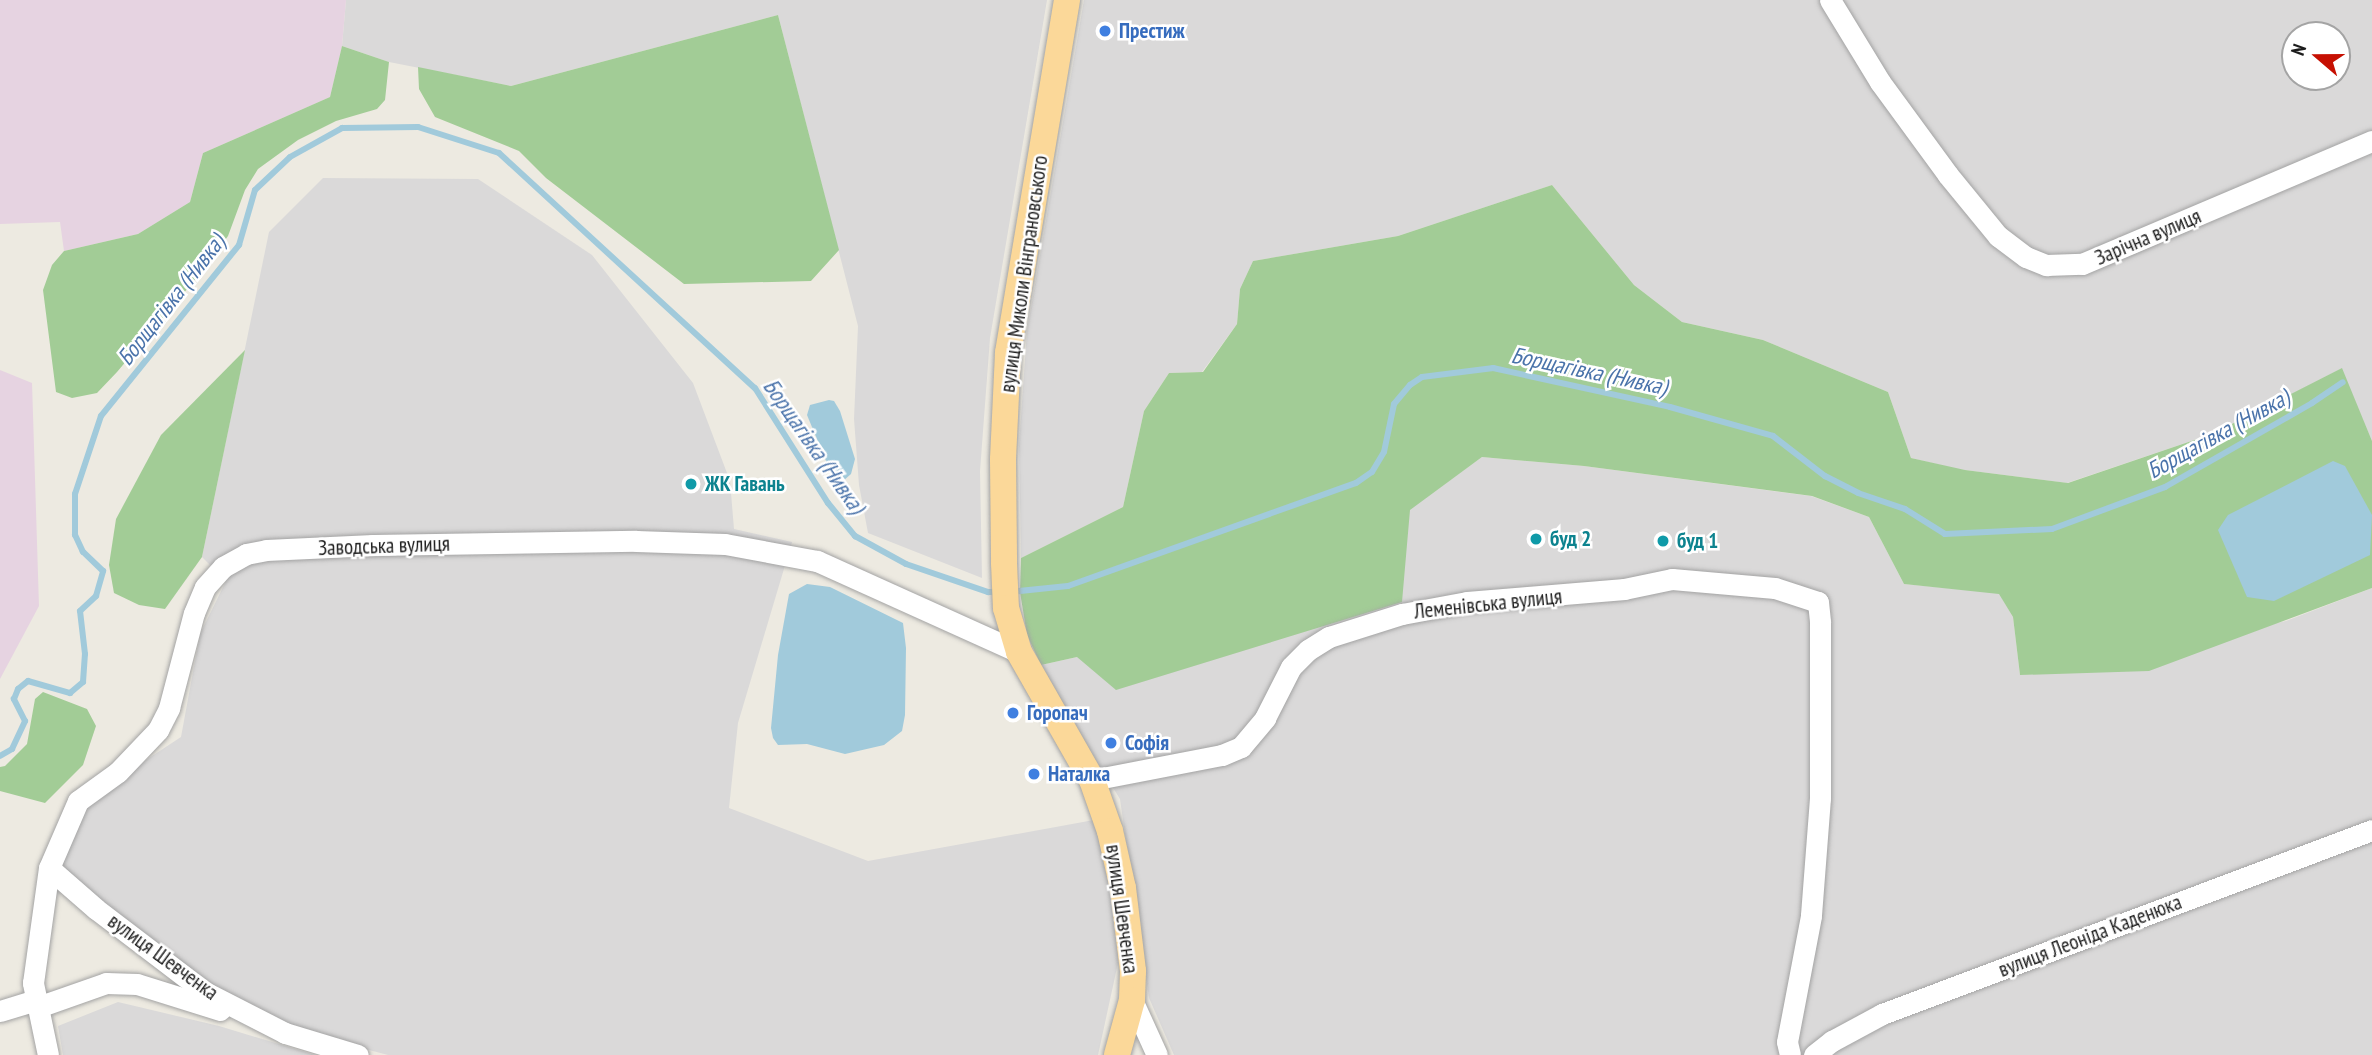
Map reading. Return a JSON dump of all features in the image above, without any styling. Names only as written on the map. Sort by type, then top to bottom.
[{"type":"main road","name":"вулиця Миколи Вінграновського","points":[[1067,0],[1008,353],[1003,460],[1004,563],[1006,608],[1019,652],[1092,780]]},
{"type":"main road","name":"вулиця Шевченка","points":[[1092,780],[1110,831],[1123,888],[1133,971],[1132,1000],[1117,1055]]},
{"type":"street","name":"Зарічна вулиця","points":[[1829,0],[1880,82],[1948,175],[1998,236],[2026,257],[2046,265],[2082,264],[2372,141]]},
{"type":"street","name":"Заводська вулиця","points":[[48,1055],[33,984],[49,868],[78,801],[118,772],[158,730],[169,708],[194,613],[205,587],[223,567],[246,554],[266,550],[373,545],[636,541],[725,544],[817,561],[1019,652]]},
{"type":"street","name":"Леменівська вулиця","points":[[1092,780],[1222,755],[1241,747],[1265,718],[1276,691],[1291,667],[1308,650],[1329,637],[1402,614],[1467,603],[1624,589],[1671,579],[1775,588],[1818,603],[1821,622],[1820,798],[1811,916],[1787,1042],[1790,1055]]},
{"type":"street","name":"вулиця Леоніда Каденюка","points":[[1814,1055],[1832,1041],[1882,1014],[2372,831]]},
{"type":"street","name":"вулиця Шевченка","points":[[49,868],[96,909],[205,992],[285,1033]]},
{"type":"street","name":"вулиця Шевченка","points":[[37,1004],[106,983],[137,984],[358,1055]]},
{"type":"street","name":"вулиця Шевченка","points":[[1132,1000],[1157,1055]]},
{"type":"street","points":[[0,1011],[37,1004]]},
{"type":"shaded area","points":[[0,0],[346,0],[342,46],[330,97],[203,153],[190,202],[138,234],[64,251],[60,222],[0,224]]},
{"type":"shaded area","points":[[346,0],[1047,0],[990,338],[980,471],[982,578],[868,533],[859,485],[854,419],[858,326],[778,15],[511,86],[389,62],[342,46]]},
{"type":"shaded area","points":[[1084,0],[2372,0],[2372,441],[2341,369],[2212,434],[2067,483],[1957,469],[1911,458],[1888,392],[1763,340],[1682,322],[1634,285],[1552,185],[1398,236],[1253,261],[1240,289],[1237,324],[1202,372],[1169,373],[1144,411],[1123,507],[1021,558],[1019,445],[1027,331]]},
{"type":"shaded area","points":[[323,178],[478,179],[592,255],[693,383],[730,481],[734,529],[792,542],[738,723],[729,808],[868,861],[1094,820],[1116,905],[1118,963],[1098,1055],[388,1055],[286,1028],[219,993],[59,869],[87,804],[108,785],[181,737],[200,634],[226,581],[202,557],[269,232]]},
{"type":"shaded area","points":[[0,370],[32,383],[39,606],[0,679]]},
{"type":"shaded area","points":[[1482,457],[1584,466],[1811,496],[1869,517],[1904,584],[1999,593],[2013,617],[2020,675],[2286,621],[2372,588],[2372,1055],[1174,1055],[1149,998],[1120,799],[1066,713],[1041,665],[1077,657],[1410,509]]},
{"type":"shaded area","points":[[118,1002],[219,1026],[315,1055],[63,1055],[58,1026]]},
{"type":"green space","points":[[778,15],[839,250],[811,281],[684,284],[546,178],[519,151],[435,117],[419,89],[418,67],[511,86]]},
{"type":"green space","points":[[342,46],[389,62],[385,100],[377,109],[336,121],[298,140],[258,169],[245,190],[228,236],[204,269],[117,372],[97,393],[72,398],[56,392],[43,290],[52,265],[64,251],[138,234],[190,202],[203,153],[330,97]]},
{"type":"green space","points":[[1552,185],[1634,285],[1682,322],[1763,340],[1888,392],[1911,458],[1965,470],[2068,483],[2212,434],[2342,368],[2372,441],[2372,588],[2149,671],[2020,675],[2013,617],[1999,594],[1904,584],[1869,517],[1812,496],[1584,466],[1482,457],[1410,510],[1402,602],[1116,690],[1077,657],[1041,665],[1027,635],[1020,592],[1021,558],[1123,507],[1144,411],[1169,373],[1203,372],[1237,324],[1240,289],[1253,261],[1398,236]]},
{"type":"green space","points":[[245,350],[202,557],[165,609],[139,605],[114,593],[109,565],[116,519],[161,435]]},
{"type":"green space","points":[[43,692],[87,709],[96,726],[83,765],[45,803],[0,791],[0,767],[5,766],[27,744],[35,699]]},
{"type":"water","points":[[834,401],[840,411],[855,459],[851,474],[843,481],[831,473],[807,415],[810,405]]},
{"type":"water","points":[[2333,461],[2345,466],[2372,515],[2370,555],[2274,601],[2247,597],[2218,530],[2228,515]]},
{"type":"water","points":[[807,584],[830,587],[903,623],[906,648],[905,715],[902,731],[884,745],[845,754],[807,744],[778,745],[773,738],[771,728],[778,655],[789,594]]},
{"type":"waterway","name":"Борщагівка (Нивка)","points":[[0,756],[12,749],[25,721],[14,699],[18,689],[28,681],[70,693],[83,682],[85,654],[80,611],[96,596],[103,571],[83,552],[75,535],[75,494],[101,416],[239,245],[255,190],[290,157],[342,128],[418,127],[499,153],[755,388],[828,503],[855,536],[906,564],[988,592],[999,592]]},
{"type":"waterway","name":"Борщагівка (Нивка)","points":[[1010,592],[1068,586],[1356,483],[1372,472],[1384,452],[1394,404],[1410,385],[1422,377],[1493,368],[1670,407],[1773,436],[1825,476],[1858,493],[1905,509],[1945,534],[2052,529],[2165,487],[2312,403],[2343,382]]},
{"type":"place","name":"Престиж","points":[[1105,31]]},
{"type":"place","name":"ЖК Гавань","points":[[691,484]]},
{"type":"place","name":"буд 2","points":[[1536,539]]},
{"type":"place","name":"буд 1","points":[[1663,541]]},
{"type":"place","name":"Горопач","points":[[1013,713]]},
{"type":"place","name":"Софія","points":[[1111,743]]},
{"type":"place","name":"Наталка","points":[[1034,774]]}]
